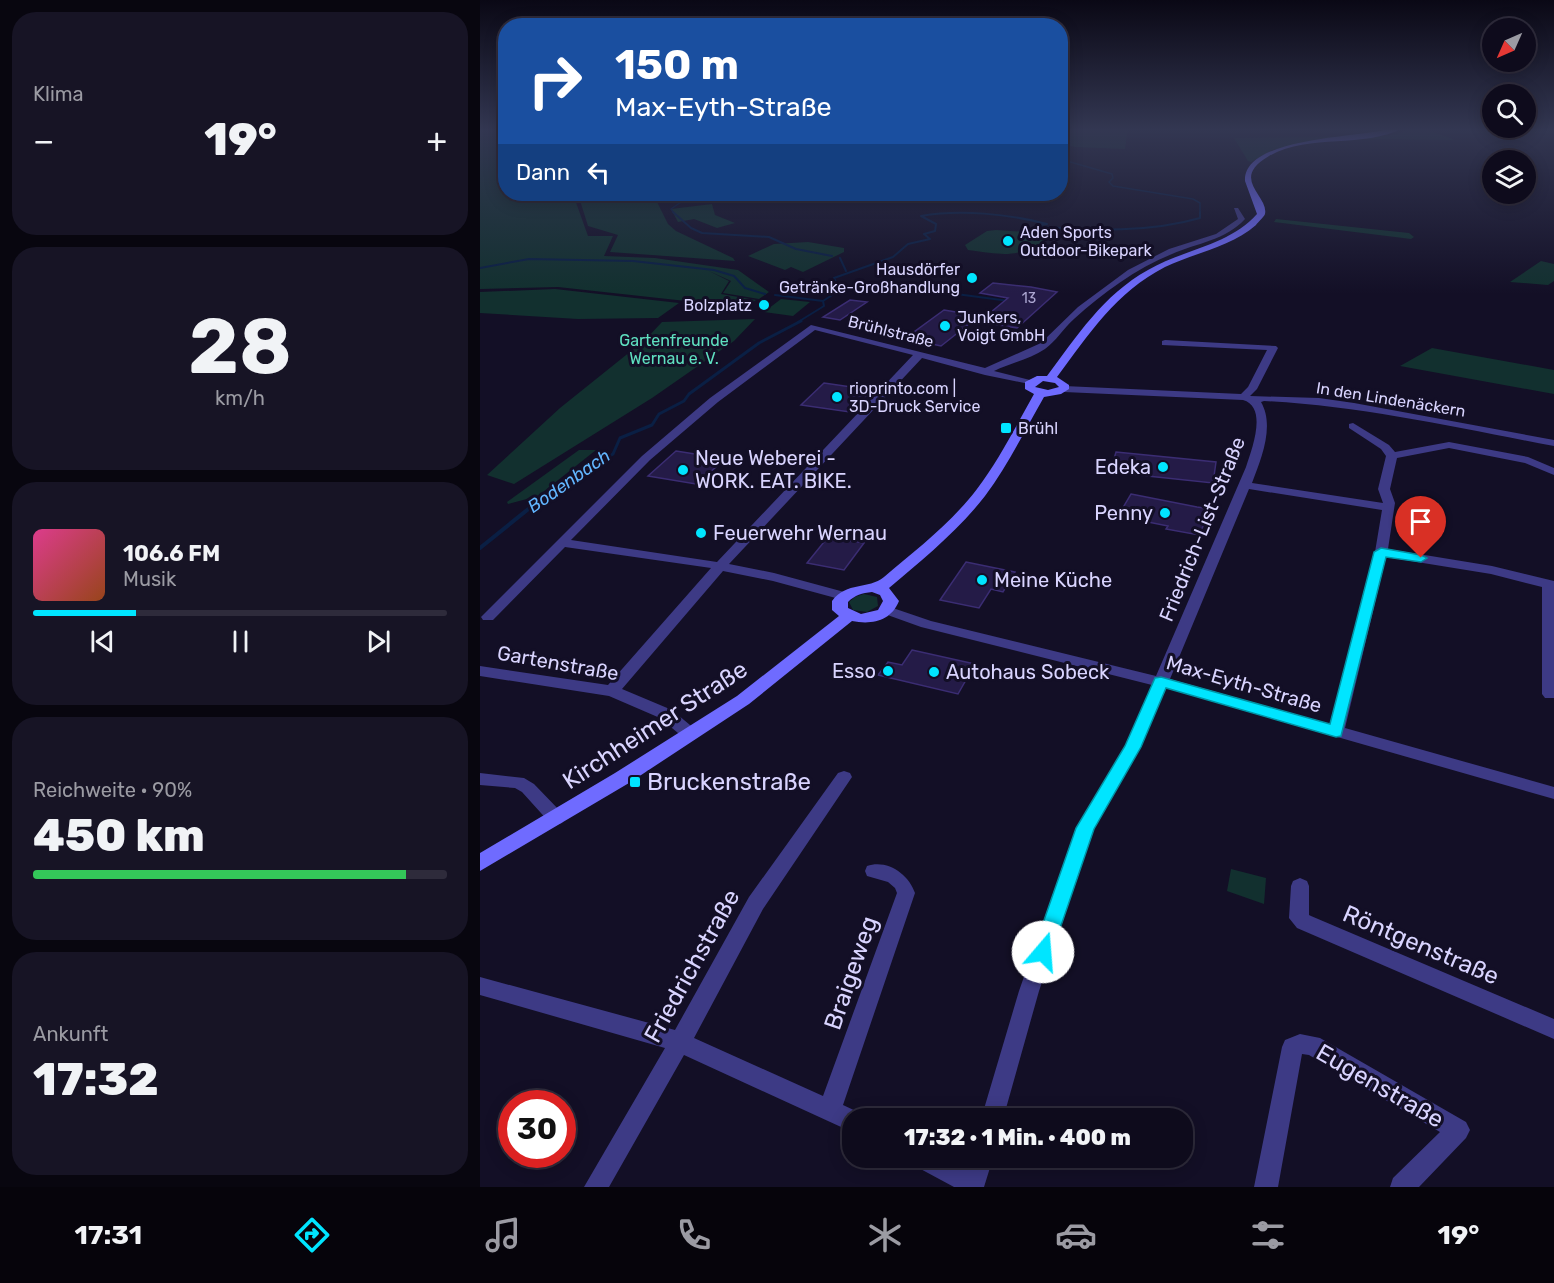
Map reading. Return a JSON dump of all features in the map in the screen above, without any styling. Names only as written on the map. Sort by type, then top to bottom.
[{"type":"main road","points":[[1051,378],[1101,312],[1126,287],[1157,268],[1242,231],[1257,220],[1261,214],[1260,207],[1249,183]]},
{"type":"main road","points":[[1041,378],[1051,378],[1062,382],[1064,388],[1056,393],[1040,393],[1030,389],[1031,383],[1041,378]]},
{"type":"main road","points":[[879,589],[932,544],[971,504],[989,480],[1040,393]]},
{"type":"main road","points":[[860,589],[879,589],[885,592],[891,600],[887,610],[874,617],[849,616],[840,610],[840,601],[843,596],[860,589]]},
{"type":"main road","name":"Kirchheimer Straße","points":[[480,863],[743,700],[849,616]]},
{"type":"street","points":[[986,372],[1030,353],[1044,344],[1096,295],[1135,268],[1238,224],[1242,219],[1236,209]]},
{"type":"street","name":"Brühlstraße","points":[[562,543],[617,485],[693,417],[734,384],[813,327],[1031,383]]},
{"type":"street","points":[[1165,343],[1273,348],[1247,398]]},
{"type":"street","points":[[612,691],[720,566],[920,354]]},
{"type":"street","name":"In den Lindenäckern","points":[[1064,388],[1319,401],[1354,405],[1554,443]]},
{"type":"street","name":"Friedrich-List-Straße","points":[[995,1108],[1029,991],[1085,828],[1133,747],[1245,485],[1259,446],[1261,433],[1258,406],[1247,398]]},
{"type":"street","points":[[1353,426],[1385,447],[1392,456]]},
{"type":"street","points":[[1392,456],[1449,445],[1528,460],[1554,472]]},
{"type":"street","points":[[1336,732],[1381,552],[1388,507],[1384,489],[1392,456]]},
{"type":"street","points":[[1245,485],[1388,507]]},
{"type":"street","points":[[488,617],[562,543],[720,566],[843,596]]},
{"type":"street","points":[[1381,552],[1492,570],[1552,585],[1550,694]]},
{"type":"street","name":"Max-Eyth-Straße","points":[[887,610],[926,624],[1161,682],[1553,795]]},
{"type":"street","name":"Gartenstraße","points":[[480,671],[612,691],[666,714],[690,734]]},
{"type":"street","name":"Friedrichstraße","points":[[596,1187],[680,1042],[756,903],[844,777]]},
{"type":"street","points":[[480,779],[518,783],[528,788],[556,818]]},
{"type":"street","name":"Braigeweg","points":[[830,1109],[906,893],[904,884],[898,878],[874,871]]},
{"type":"street","name":"Röntgenstraße","points":[[1300,886],[1299,918],[1304,922],[1554,1029]]},
{"type":"street","points":[[480,986],[680,1042],[842,1116]]},
{"type":"street","name":"Eugenstraße","points":[[1266,1187],[1293,1047],[1300,1044],[1312,1046],[1458,1130],[1402,1187]]},
{"type":"street","points":[[942,1168],[973,1185],[978,1168]]},
{"type":"green space","points":[[480,183],[498,183],[498,201],[576,201],[588,236],[613,236],[604,256],[655,258],[738,270],[769,292],[759,299],[723,293],[731,281],[709,271],[729,281],[721,294],[756,300],[740,312],[724,306],[558,287],[480,289]]},
{"type":"green space","points":[[580,201],[656,201],[668,224],[676,231],[735,261],[610,252],[618,235],[588,226]]},
{"type":"green space","points":[[712,204],[715,215],[735,223],[717,228],[694,219],[678,222],[671,209]]},
{"type":"green space","points":[[1276,219],[1409,233],[1414,237],[1411,239],[1274,222]]},
{"type":"green space","name":"Aden Sports Outdoor-Bikepark","points":[[987,231],[1044,233],[1051,237],[1028,249],[1011,254],[968,250],[965,245]]},
{"type":"green space","points":[[808,242],[844,248],[844,252],[803,272],[791,267],[785,270],[748,256],[774,244]]},
{"type":"green space","points":[[1541,261],[1554,264],[1554,281],[1548,285],[1510,282]]},
{"type":"green space","points":[[555,289],[679,303],[658,318],[578,319],[480,313],[480,292]]},
{"type":"green space","points":[[781,299],[810,302],[793,316],[764,312]]},
{"type":"green space","name":"Gartenfreunde Wernau e. V.","points":[[755,319],[734,341],[652,398],[514,484],[487,475],[560,408],[646,339],[662,322]]},
{"type":"green space","points":[[1432,348],[1554,370],[1554,394],[1400,366]]},
{"type":"green space","points":[[579,450],[596,450],[538,496],[508,504],[507,502]]},
{"type":"green space","points":[[864,594],[877,597],[878,606],[867,612],[853,610],[849,602]]},
{"type":"green space","points":[[1231,869],[1266,878],[1264,904],[1227,891]]},
{"type":"building","points":[[993,283],[1057,292],[1017,328],[979,322],[1008,298],[980,293]]},
{"type":"building","points":[[850,300],[867,302],[840,320],[823,317]]},
{"type":"building","name":"Junkers, Voigt GmbH","points":[[944,310],[979,316],[941,346],[913,340],[922,334],[914,332]]},
{"type":"building","name":"rioprinto.com | 3D-Druck Service","points":[[824,383],[872,390],[850,412],[801,405]]},
{"type":"building","name":"Neue Weberei - WORK. EAT. BIKE.","points":[[676,451],[723,461],[696,484],[648,476]]},
{"type":"building","name":"Edeka","points":[[1116,452],[1216,462],[1213,483],[1110,472]]},
{"type":"building","name":"Penny","points":[[1131,494],[1211,509],[1199,535],[1166,529],[1168,526],[1118,516]]},
{"type":"building","points":[[828,537],[864,543],[844,570],[807,563]]},
{"type":"building","name":"Meine Küche","points":[[966,562],[1015,572],[1003,592],[991,589],[979,608],[940,600]]},
{"type":"building","name":"Autohaus Sobeck","points":[[912,650],[975,664],[958,694],[878,675],[888,662],[902,665]]},
{"type":"waterway","name":"Bodenbach","points":[[840,290],[834,278],[893,257],[908,244],[930,239],[924,234],[935,231],[936,224],[921,216],[952,213],[984,214],[1047,224],[1039,225],[1042,227],[1082,229],[1141,228],[1200,218],[1200,203],[1193,199],[1113,186],[1110,183]]},
{"type":"waterway","points":[[674,213],[671,209],[683,201]]},
{"type":"waterway","points":[[674,213],[691,228],[702,233],[769,237],[796,249],[832,256]]},
{"type":"waterway","points":[[840,258],[846,271]]},
{"type":"waterway","points":[[480,268],[529,259],[633,261],[714,270],[734,276],[745,288],[765,294]]},
{"type":"waterway","points":[[840,290],[911,288],[1009,301]]},
{"type":"waterway","name":"Bodenbach","points":[[823,301],[840,290]]},
{"type":"waterway","points":[[775,295],[823,301]]},
{"type":"waterway","name":"Bodenbach","points":[[798,322],[824,306],[823,301]]},
{"type":"waterway","name":"Bodenbach","points":[[598,463],[613,454],[620,438],[652,425],[659,414],[684,401],[689,394],[759,343],[801,321]]},
{"type":"waterway","name":"Bodenbach","points":[[480,548],[547,494],[600,462]]},
{"type":"place","name":"Aden Sports Outdoor-Bikepark","points":[[1008,241]]},
{"type":"place","name":"Hausdörfer Getränke-Großhandlung","points":[[972,278]]},
{"type":"place","name":"Bolzplatz","points":[[764,305]]},
{"type":"place","name":"Junkers, Voigt GmbH","points":[[945,326]]},
{"type":"place","name":"rioprinto.com | 3D-Druck Service","points":[[837,397]]},
{"type":"place","name":"Brühl","points":[[1006,428]]},
{"type":"place","name":"Edeka","points":[[1163,467]]},
{"type":"place","name":"Neue Weberei - WORK. EAT. BIKE.","points":[[683,470]]},
{"type":"place","name":"Penny","points":[[1165,513]]},
{"type":"place","name":"Feuerwehr Wernau","points":[[701,533]]},
{"type":"place","name":"Meine Küche","points":[[982,580]]},
{"type":"place","name":"Esso","points":[[888,671]]},
{"type":"place","name":"Autohaus Sobeck","points":[[934,672]]},
{"type":"place","name":"Bruckenstraße","points":[[635,782]]},
{"type":"route","points":[[1043,952],[1085,828],[1133,747],[1161,682],[1336,732],[1381,552],[1421,558]]}]
